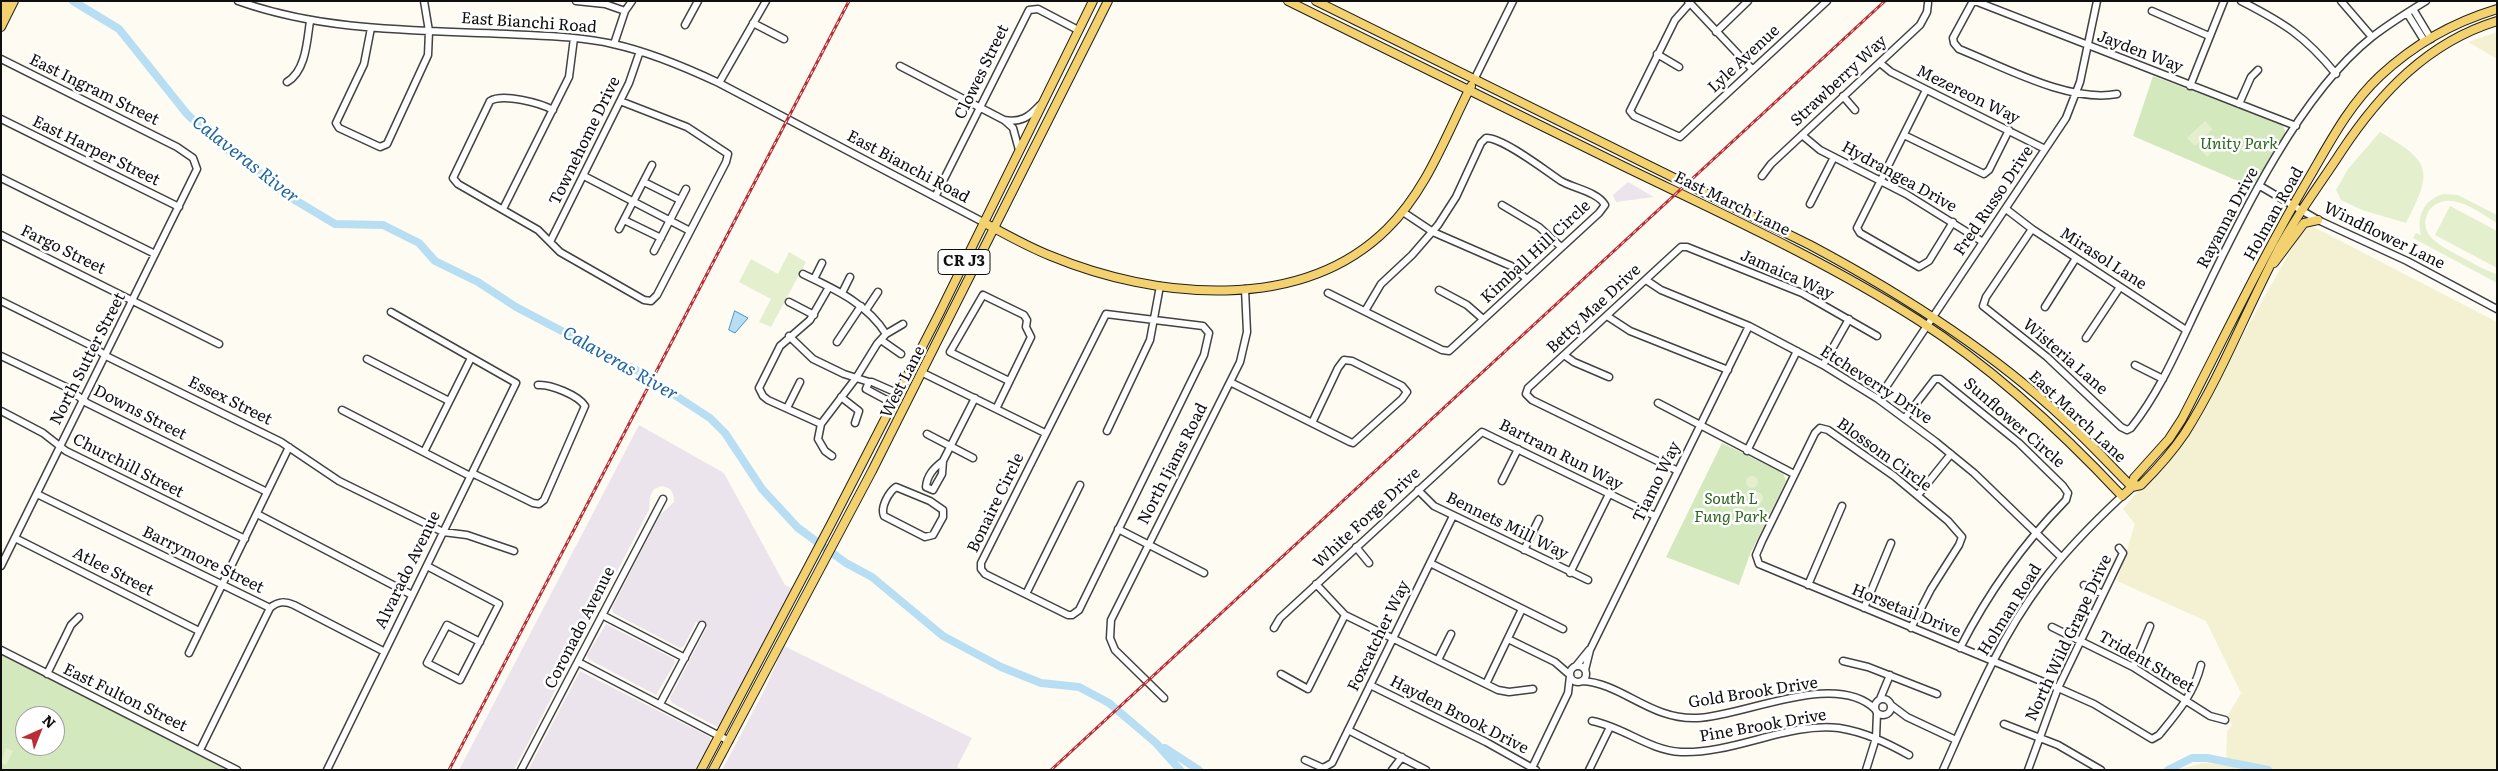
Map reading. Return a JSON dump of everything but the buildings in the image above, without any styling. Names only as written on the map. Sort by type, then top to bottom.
[{"type":"main road","points":[[1,13],[7,1]]},
{"type":"main road","points":[[1,28],[14,1]]},
{"type":"main road","name":"West Lane","points":[[701,770],[832,522],[984,222],[1093,1]]},
{"type":"main road","name":"West Lane","points":[[713,770],[842,529],[923,372],[1108,1]]},
{"type":"main road","name":"East March Lane","points":[[1288,1],[1804,255],[1870,290],[1926,326],[1982,368],[2057,430],[2122,496]]},
{"type":"main road","name":"East March Lane","points":[[1316,1],[1818,250],[1877,282],[1932,317],[2035,394],[2086,440],[2132,487]]},
{"type":"main road","name":"Holman Road","points":[[2132,487],[2134,478],[2169,439],[2182,419],[2292,206],[2342,120],[2360,97],[2398,61],[2428,40],[2478,15],[2497,9]]},
{"type":"main road","name":"Holman Road","points":[[2122,496],[2132,487],[2141,485],[2185,432],[2204,400],[2269,268],[2301,211],[2359,124],[2404,74],[2450,41],[2497,21]]},
{"type":"main road","name":"East Bianchi Road","points":[[984,222],[1069,263],[1114,276],[1160,286],[1200,289],[1245,289],[1288,283],[1332,267],[1377,238],[1403,212],[1427,175],[1474,80]]},
{"type":"main road","points":[[2269,268],[2281,256],[2304,223],[2318,220]]},
{"type":"main road","points":[[781,642],[777,635],[782,626],[783,615]]},
{"type":"main road","points":[[758,684],[760,673],[768,658],[765,650]]},
{"type":"street","name":"East Bianchi Road","points":[[238,1],[258,4],[310,21],[371,28],[574,38],[614,44],[640,51],[683,66],[719,83],[984,222]]},
{"type":"street","points":[[371,28],[364,64],[336,123],[339,128],[377,147],[383,147],[387,144],[427,58],[429,31],[424,1]]},
{"type":"street","points":[[576,1],[604,4],[625,11]]},
{"type":"street","points":[[614,44],[625,11],[632,1]]},
{"type":"street","points":[[685,25],[698,1]]},
{"type":"street","points":[[719,83],[766,1]]},
{"type":"street","points":[[1474,80],[1513,1]]},
{"type":"street","points":[[1716,32],[1748,1]]},
{"type":"street","name":"Lyle Avenue","points":[[1657,54],[1630,111],[1634,116],[1680,137],[1827,1]]},
{"type":"street","points":[[1974,1],[1955,33],[1954,43],[1959,49],[2077,94],[2117,94]]},
{"type":"street","name":"Jayden Way","points":[[1974,1],[2296,126]]},
{"type":"street","name":"Fred Russo Drive","points":[[1878,399],[2066,118],[2077,94],[2097,1]]},
{"type":"street","points":[[2190,86],[2224,1]]},
{"type":"street","points":[[2241,1],[2292,28],[2310,44],[2336,74]]},
{"type":"street","points":[[2341,1],[2372,37]]},
{"type":"street","name":"Rayanna Drive","points":[[2127,430],[2131,428],[2147,407],[2163,379],[2230,240],[2296,126],[2336,74],[2372,37],[2426,1]]},
{"type":"street","points":[[1679,67],[1657,54],[1675,20],[1689,2],[1752,69]]},
{"type":"street","name":"Strawberry Way","points":[[1762,176],[1771,164],[1920,25],[1927,12],[1928,3]]},
{"type":"street","name":"Clowes Street","points":[[935,197],[1029,10],[1038,9],[1078,30]]},
{"type":"street","points":[[2152,11],[2209,36]]},
{"type":"street","points":[[2410,11],[2428,40]]},
{"type":"street","points":[[286,82],[297,71],[304,58],[310,21]]},
{"type":"street","points":[[753,22],[784,39]]},
{"type":"street","points":[[503,209],[569,77],[574,38]]},
{"type":"street","name":"Townehome Drive","points":[[550,240],[584,176],[620,100],[640,51]]},
{"type":"street","name":"East Ingram Street","points":[[1,60],[177,146],[193,158],[197,165]]},
{"type":"street","name":"Mezereon Way","points":[[1880,63],[1891,72],[2045,149]]},
{"type":"street","points":[[900,66],[1004,120],[1013,128],[1019,150]]},
{"type":"street","points":[[2239,104],[2251,77],[2258,70]]},
{"type":"street","points":[[1926,90],[1858,228],[1860,233],[1916,265],[1924,267],[1953,222]]},
{"type":"street","points":[[1843,96],[1855,110]]},
{"type":"street","points":[[553,110],[531,102],[497,99],[490,101],[453,178],[458,184],[538,230],[560,252],[644,300],[651,301],[657,295],[726,162],[728,154],[687,127],[620,100]]},
{"type":"street","points":[[1004,120],[1021,120],[1029,116],[1044,101]]},
{"type":"street","name":"East Harper Street","points":[[1,119],[179,207]]},
{"type":"street","points":[[1904,135],[1984,174],[1989,170],[2009,130]]},
{"type":"street","name":"Hydrangea Drive","points":[[1802,135],[1816,147],[1953,222],[1983,242]]},
{"type":"street","name":"Kimball Hill Circle","points":[[1489,138],[1526,157],[1562,182],[1603,202],[1603,209],[1561,247],[1451,350],[1446,352],[1365,311],[1381,284],[1433,232],[1456,197],[1481,143],[1489,138]]},
{"type":"street","points":[[1810,204],[1834,157]]},
{"type":"street","name":"North Sutter Street","points":[[1,566],[179,207],[196,172],[197,165]]},
{"type":"street","points":[[619,229],[652,165]]},
{"type":"street","points":[[584,176],[690,231]]},
{"type":"street","points":[[1,178],[155,254]]},
{"type":"street","points":[[644,182],[680,200]]},
{"type":"street","name":"Windflower Lane","points":[[2260,186],[2318,220],[2406,261],[2497,309]]},
{"type":"street","points":[[654,251],[686,189]]},
{"type":"street","points":[[1502,205],[1539,227],[1561,247]]},
{"type":"street","name":"Mirasol Lane","points":[[2006,208],[2032,230],[2186,330]]},
{"type":"street","points":[[1403,212],[1433,232],[1511,266],[1527,279]]},
{"type":"street","points":[[624,220],[661,238]]},
{"type":"street","name":"Wisteria Lane","points":[[2032,230],[1986,297],[1984,306],[2047,358],[2121,427],[2127,430]]},
{"type":"street","name":"Fargo Street","points":[[1,235],[219,344]]},
{"type":"street","name":"Betty Mae Drive","points":[[1678,471],[1532,400],[1526,394],[1528,388],[1683,246]]},
{"type":"street","name":"Jamaica Way","points":[[1683,246],[1782,285],[1849,319],[1877,336]]},
{"type":"street","points":[[2044,307],[2076,258]]},
{"type":"street","points":[[814,279],[822,263]]},
{"type":"street","points":[[803,274],[842,293],[864,308],[886,334]]},
{"type":"street","points":[[842,293],[850,278]]},
{"type":"street","name":"Etcheverry Drive","points":[[1646,280],[1661,290],[1749,326],[1823,365],[1878,399],[1952,454],[2061,557]]},
{"type":"street","points":[[1107,431],[1145,352],[1154,321],[1160,286]]},
{"type":"street","points":[[821,424],[768,400],[760,392],[760,384],[780,346],[814,315],[829,287]]},
{"type":"street","points":[[2086,338],[2120,287]]},
{"type":"street","name":"North Ijams Road","points":[[1164,698],[1119,656],[1110,633],[1111,620],[1242,356],[1246,339],[1245,289]]},
{"type":"street","points":[[1439,290],[1467,305],[1483,319]]},
{"type":"street","points":[[838,342],[878,292]]},
{"type":"street","points":[[1328,293],[1365,311]]},
{"type":"street","points":[[996,409],[1031,337],[1026,327],[1027,317],[983,295],[950,352],[1009,381]]},
{"type":"street","name":"Essex Street","points":[[1,301],[289,448],[338,481],[443,532],[468,535],[514,552]]},
{"type":"street","points":[[789,302],[814,315]]},
{"type":"street","points":[[391,312],[471,358],[424,452]]},
{"type":"street","name":"Bonaire Circle","points":[[1109,314],[1203,326],[1210,333],[1204,355],[1076,613],[1068,615],[984,574],[981,569],[981,563],[1045,433],[1104,316],[1109,314]]},
{"type":"street","points":[[1607,316],[1622,328],[1728,370]]},
{"type":"street","points":[[1823,365],[1849,319]]},
{"type":"street","points":[[832,456],[818,439],[821,424],[856,378],[881,340],[886,334],[903,324]]},
{"type":"street","name":"Tiamo Way","points":[[1586,671],[1590,650],[1749,326]]},
{"type":"street","points":[[789,336],[813,359],[897,393]]},
{"type":"street","points":[[881,340],[901,354]]},
{"type":"street","points":[[1748,451],[1797,351]]},
{"type":"street","points":[[1564,355],[1574,362],[1609,377]]},
{"type":"street","name":"Downs Street","points":[[1,356],[66,387],[83,400],[268,492]]},
{"type":"street","name":"Alvarado Avenue","points":[[327,770],[383,651],[427,566],[516,383],[471,358]]},
{"type":"street","points":[[367,359],[449,402]]},
{"type":"street","points":[[1230,382],[1312,423],[1353,443],[1402,399],[1407,392],[1402,386],[1352,361],[1344,360],[1338,368],[1312,423]]},
{"type":"street","points":[[2135,365],[2163,379]]},
{"type":"street","points":[[923,372],[1045,433]]},
{"type":"street","points":[[856,378],[857,383],[892,403]]},
{"type":"street","name":"Sunflower Circle","points":[[1905,418],[1929,384],[1935,379],[1940,379],[2019,443],[2064,486],[2068,493],[2066,500],[2035,532]]},
{"type":"street","points":[[788,408],[800,382]]},
{"type":"street","points":[[866,389],[869,382]]},
{"type":"street","points":[[342,410],[424,452],[533,503],[539,504],[544,500],[585,406],[577,399],[545,384],[538,385]]},
{"type":"street","points":[[841,397],[859,410],[855,423]]},
{"type":"street","points":[[919,496],[929,489],[942,474],[943,462],[975,398]]},
{"type":"street","points":[[1658,403],[1794,474]]},
{"type":"street","name":"Churchill Street","points":[[1,411],[43,433],[59,446],[245,539]]},
{"type":"street","name":"Blossom Circle","points":[[1757,561],[1756,555],[1794,474],[1815,433],[1820,428],[1824,428],[1870,458],[1918,495],[1962,536],[1959,545],[1934,583],[1911,628]]},
{"type":"street","name":"Bartram Run Way","points":[[1482,432],[1655,516]]},
{"type":"street","name":"White Forge Drive","points":[[1274,628],[1280,618],[1316,584],[1482,432]]},
{"type":"street","points":[[927,434],[973,458]]},
{"type":"street","points":[[189,653],[289,448]]},
{"type":"street","points":[[1502,481],[1518,449]]},
{"type":"street","points":[[1918,495],[1952,454]]},
{"type":"street","points":[[930,501],[929,489],[932,471],[943,462]]},
{"type":"street","points":[[1026,594],[1080,486]]},
{"type":"street","points":[[896,487],[919,496],[942,508],[944,514],[931,537],[925,537],[895,522],[883,513],[883,508],[892,490],[896,487]]},
{"type":"street","name":"Bennets Mill Way","points":[[1418,490],[1434,506],[1588,580]]},
{"type":"street","name":"Barrymore Street","points":[[37,494],[270,608],[276,603],[283,602],[294,605],[383,651]]},
{"type":"street","points":[[1570,573],[1609,494]]},
{"type":"street","name":"Holman Road","points":[[1943,770],[1992,661],[2026,605],[2061,557],[2122,496]]},
{"type":"street","name":"Coronado Avenue","points":[[521,770],[663,499]]},
{"type":"street","points":[[1808,585],[1842,506]]},
{"type":"street","points":[[257,514],[412,595]]},
{"type":"street","name":"Foxcatcher Way","points":[[1305,760],[1322,768],[1328,767],[1453,516]]},
{"type":"street","points":[[1524,550],[1539,519]]},
{"type":"street","points":[[1118,529],[1204,573]]},
{"type":"street","points":[[1960,648],[1989,595],[2035,532]]},
{"type":"street","name":"Atlee Street","points":[[15,538],[200,631]]},
{"type":"street","points":[[1864,608],[1891,543]]},
{"type":"street","points":[[1356,547],[1369,562]]},
{"type":"street","name":"North Wild Grape Drive","points":[[2028,770],[2058,688],[2124,553],[2119,548]]},
{"type":"street","name":"Horsetail Drive","points":[[1757,561],[1762,566],[2094,704],[2152,738],[2158,735],[2186,701]]},
{"type":"street","points":[[1430,563],[1563,629]]},
{"type":"street","points":[[427,566],[500,604],[480,642],[460,680],[427,663],[447,625],[480,642]]},
{"type":"street","points":[[1316,584],[1345,614],[1486,684],[1509,692],[1533,689]]},
{"type":"street","points":[[2084,585],[2103,594]]},
{"type":"street","points":[[200,750],[270,608]]},
{"type":"street","points":[[1486,684],[1522,609]]},
{"type":"street","points":[[1281,674],[1308,689],[1345,614]]},
{"type":"street","points":[[602,615],[685,658]]},
{"type":"street","points":[[47,674],[71,625],[78,617]]},
{"type":"street","points":[[660,704],[702,625]]},
{"type":"street","points":[[2133,667],[2150,626]]},
{"type":"street","name":"Trident Street","points":[[2052,627],[2133,667],[2210,716],[2225,720]]},
{"type":"street","points":[[1438,660],[1451,634]]},
{"type":"street","points":[[1508,639],[1555,662],[1582,666],[1586,671],[1586,677],[1568,693]]},
{"type":"street","name":"East Fulton Street","points":[[1,650],[237,770]]},
{"type":"street","name":"Tiamo Way","points":[[1574,666],[1590,650]]},
{"type":"street","points":[[1843,661],[1937,694]]},
{"type":"street","points":[[578,662],[729,741]]},
{"type":"street","points":[[1555,662],[1575,681],[1581,681]]},
{"type":"street","points":[[2186,701],[2196,682],[2201,665]]},
{"type":"street","points":[[1533,769],[1568,693],[1570,675],[1574,666]]},
{"type":"street","name":"Gold Brook Drive","points":[[1586,671],[1602,685],[1656,712],[1682,718],[1706,717],[1811,696],[1830,695],[1856,698],[1867,702],[1876,711],[1907,717]]},
{"type":"street","points":[[1866,770],[1878,728],[1876,711],[1889,677]]},
{"type":"street","points":[[1878,728],[1887,714],[1890,702],[1889,677]]},
{"type":"street","name":"Gold Brook Drive","points":[[1581,681],[1602,685]]},
{"type":"street","name":"Hayden Brook Drive","points":[[1370,685],[1486,742],[1533,769]]},
{"type":"street","name":"Gold Brook Drive","points":[[1856,698],[1890,702],[1907,717],[1956,740]]},
{"type":"street","name":"Pine Brook Drive","points":[[1592,721],[1610,727],[1641,742],[1679,752],[1718,749],[1818,728],[1837,728],[1876,738],[1909,755]]},
{"type":"street","points":[[2004,724],[2039,736],[2101,770]]},
{"type":"street","points":[[1589,770],[1610,727]]},
{"type":"street","points":[[1348,730],[1426,770]]},
{"type":"street","points":[[1392,770],[1402,757]]},
{"type":"shaded area","points":[[2497,32],[2497,59],[2468,42]]},
{"type":"shaded area","points":[[1628,182],[1654,197],[1616,202],[1613,195]]},
{"type":"shaded area","points":[[2306,223],[2497,322],[2497,770],[2176,770],[2203,763],[2226,765],[2227,731],[2232,725],[2228,715],[2241,693],[2206,621],[2117,581],[2135,524],[2123,509],[2189,431]]},
{"type":"shaded area","points":[[639,425],[724,473],[785,585],[792,588],[719,728],[672,703],[670,698],[707,627],[696,622],[684,646],[680,648],[613,613],[612,608],[660,515],[674,502],[670,489],[662,486],[654,489],[650,496],[649,510],[514,770],[459,770]]},
{"type":"shaded area","points":[[606,624],[674,659],[675,663],[656,695],[588,659],[587,655]]},
{"type":"shaded area","points":[[784,646],[972,738],[957,767],[963,770],[722,770],[764,691]]},
{"type":"shaded area","points":[[580,671],[710,737],[711,742],[696,770],[528,770]]},
{"type":"green space","name":"Unity Park","points":[[2153,76],[2283,125],[2286,134],[2252,187],[2133,136]]},
{"type":"green space","points":[[2205,121],[2213,129],[2195,146],[2187,138]]},
{"type":"green space","points":[[2380,132],[2410,152],[2423,169],[2421,191],[2406,223],[2362,210],[2341,200],[2336,190],[2348,169]]},
{"type":"green space","points":[[2213,135],[2221,144],[2207,157],[2199,148]]},
{"type":"green space","points":[[2443,194],[2458,195],[2497,215],[2497,223],[2464,204],[2446,201],[2438,203],[2430,209],[2426,218],[2426,227],[2434,240],[2441,245],[2497,274],[2497,283],[2413,238],[2416,233],[2421,235],[2421,215],[2426,205]]},
{"type":"green space","points":[[2450,206],[2497,231],[2497,268],[2435,235]]},
{"type":"green space","points":[[789,252],[806,262],[771,327],[759,322],[771,299],[739,282],[751,259],[778,274]]},
{"type":"green space","name":"South L Fung Park","points":[[1722,443],[1783,473],[1786,481],[1750,554],[1739,585],[1666,557]]},
{"type":"green space","points":[[1752,476],[1758,482],[1752,488],[1746,482]]},
{"type":"green space","points":[[1757,492],[1763,498],[1757,504],[1751,498]]},
{"type":"green space","points":[[1,655],[152,728],[226,770],[1,770]]},
{"type":"green space","points":[[6,748],[13,751],[6,765],[1,763]]},
{"type":"water","points":[[735,311],[748,318],[735,333],[729,330]]},
{"type":"waterway","name":"Calaveras River","points":[[73,1],[119,29],[187,114],[224,148],[243,158],[285,194],[335,224],[383,225],[419,243],[435,261],[478,282],[516,307],[638,371],[710,418],[725,433],[762,489],[798,528],[846,563],[872,577],[943,636],[1001,667],[1041,683],[1079,687],[1109,703],[1156,743],[1180,770]]},
{"type":"waterway","name":"Calaveras River","points":[[1165,748],[1199,770]]},
{"type":"waterway","name":"Calaveras River","points":[[2168,770],[2192,758],[2207,758],[2268,770]]},
{"type":"railway","points":[[449,770],[849,1]]},
{"type":"railway","points":[[1051,770],[1885,1]]}]
